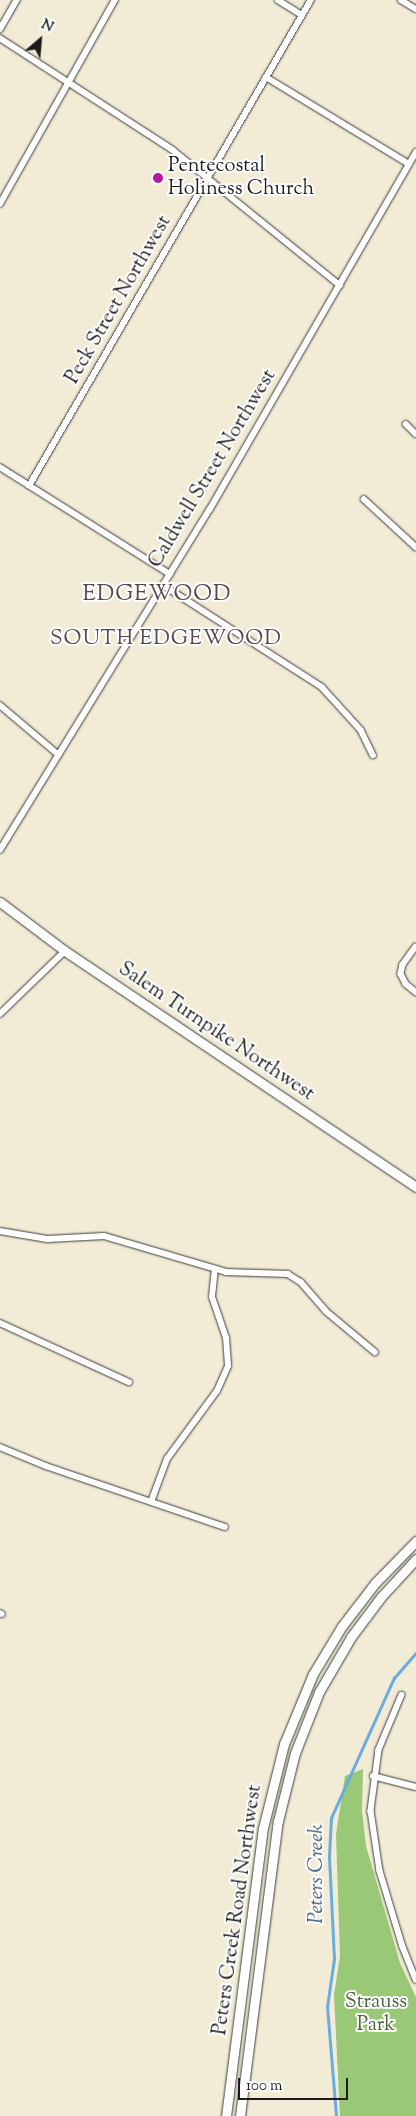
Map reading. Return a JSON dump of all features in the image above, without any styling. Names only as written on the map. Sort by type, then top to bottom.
[{"type":"main road","name":"Salem Turnpike Northwest","points":[[0,902],[65,951],[416,1187]]},
{"type":"main road","name":"Peters Creek Road Northwest","points":[[226,2116],[263,1828],[284,1744],[313,1674],[337,1634],[375,1583],[416,1541]]},
{"type":"main road","name":"Peters Creek Road Northwest","points":[[240,2116],[278,1821],[295,1752],[319,1692],[351,1637],[381,1596],[416,1559]]},
{"type":"street","points":[[0,29],[17,0]]},
{"type":"street","points":[[0,204],[114,0]]},
{"type":"street","points":[[278,0],[302,15]]},
{"type":"street","name":"Peck Street Northwest","points":[[30,486],[310,0]]},
{"type":"street","points":[[401,0],[416,9]]},
{"type":"street","points":[[0,38],[153,135],[340,285]]},
{"type":"street","points":[[266,77],[409,164]]},
{"type":"street","name":"Caldwell Street Northwest","points":[[0,850],[170,574],[416,152]]},
{"type":"street","points":[[406,424],[416,434]]},
{"type":"street","points":[[0,467],[170,574]]},
{"type":"street","points":[[364,499],[416,547]]},
{"type":"street","points":[[163,585],[322,687],[361,730],[373,754]]},
{"type":"street","points":[[0,705],[59,755]]},
{"type":"street","points":[[416,947],[401,969],[403,979],[416,992]]},
{"type":"street","points":[[0,1014],[65,951]]},
{"type":"street","points":[[0,1231],[48,1239],[94,1236],[121,1239],[215,1270],[238,1274],[278,1272],[293,1276],[375,1352]]},
{"type":"street","points":[[151,1502],[166,1459],[217,1391],[228,1366],[226,1338],[212,1297],[215,1270]]},
{"type":"street","points":[[0,1323],[129,1382]]},
{"type":"street","points":[[0,1447],[224,1527]]},
{"type":"street","points":[[402,1695],[385,1731],[373,1776],[371,1811],[376,1852],[403,1947],[416,1979]]},
{"type":"street","points":[[373,1776],[416,1787]]},
{"type":"green space","name":"Strauss Park","points":[[363,1769],[362,1810],[366,1846],[400,1963],[416,1997],[416,2116],[340,2116],[334,1995],[340,1956],[336,1834],[345,1776]]},
{"type":"waterway","name":"Peters Creek","points":[[336,2116],[327,2007],[334,1959],[329,1856],[331,1818],[394,1678],[416,1653]]},
{"type":"place","name":"Pentecostal Holiness Church","points":[[158,178]]},
{"type":"district","name":"EDGEWOOD","points":[[157,596]]},
{"type":"district","name":"SOUTH EDGEWOOD","points":[[166,639]]}]
